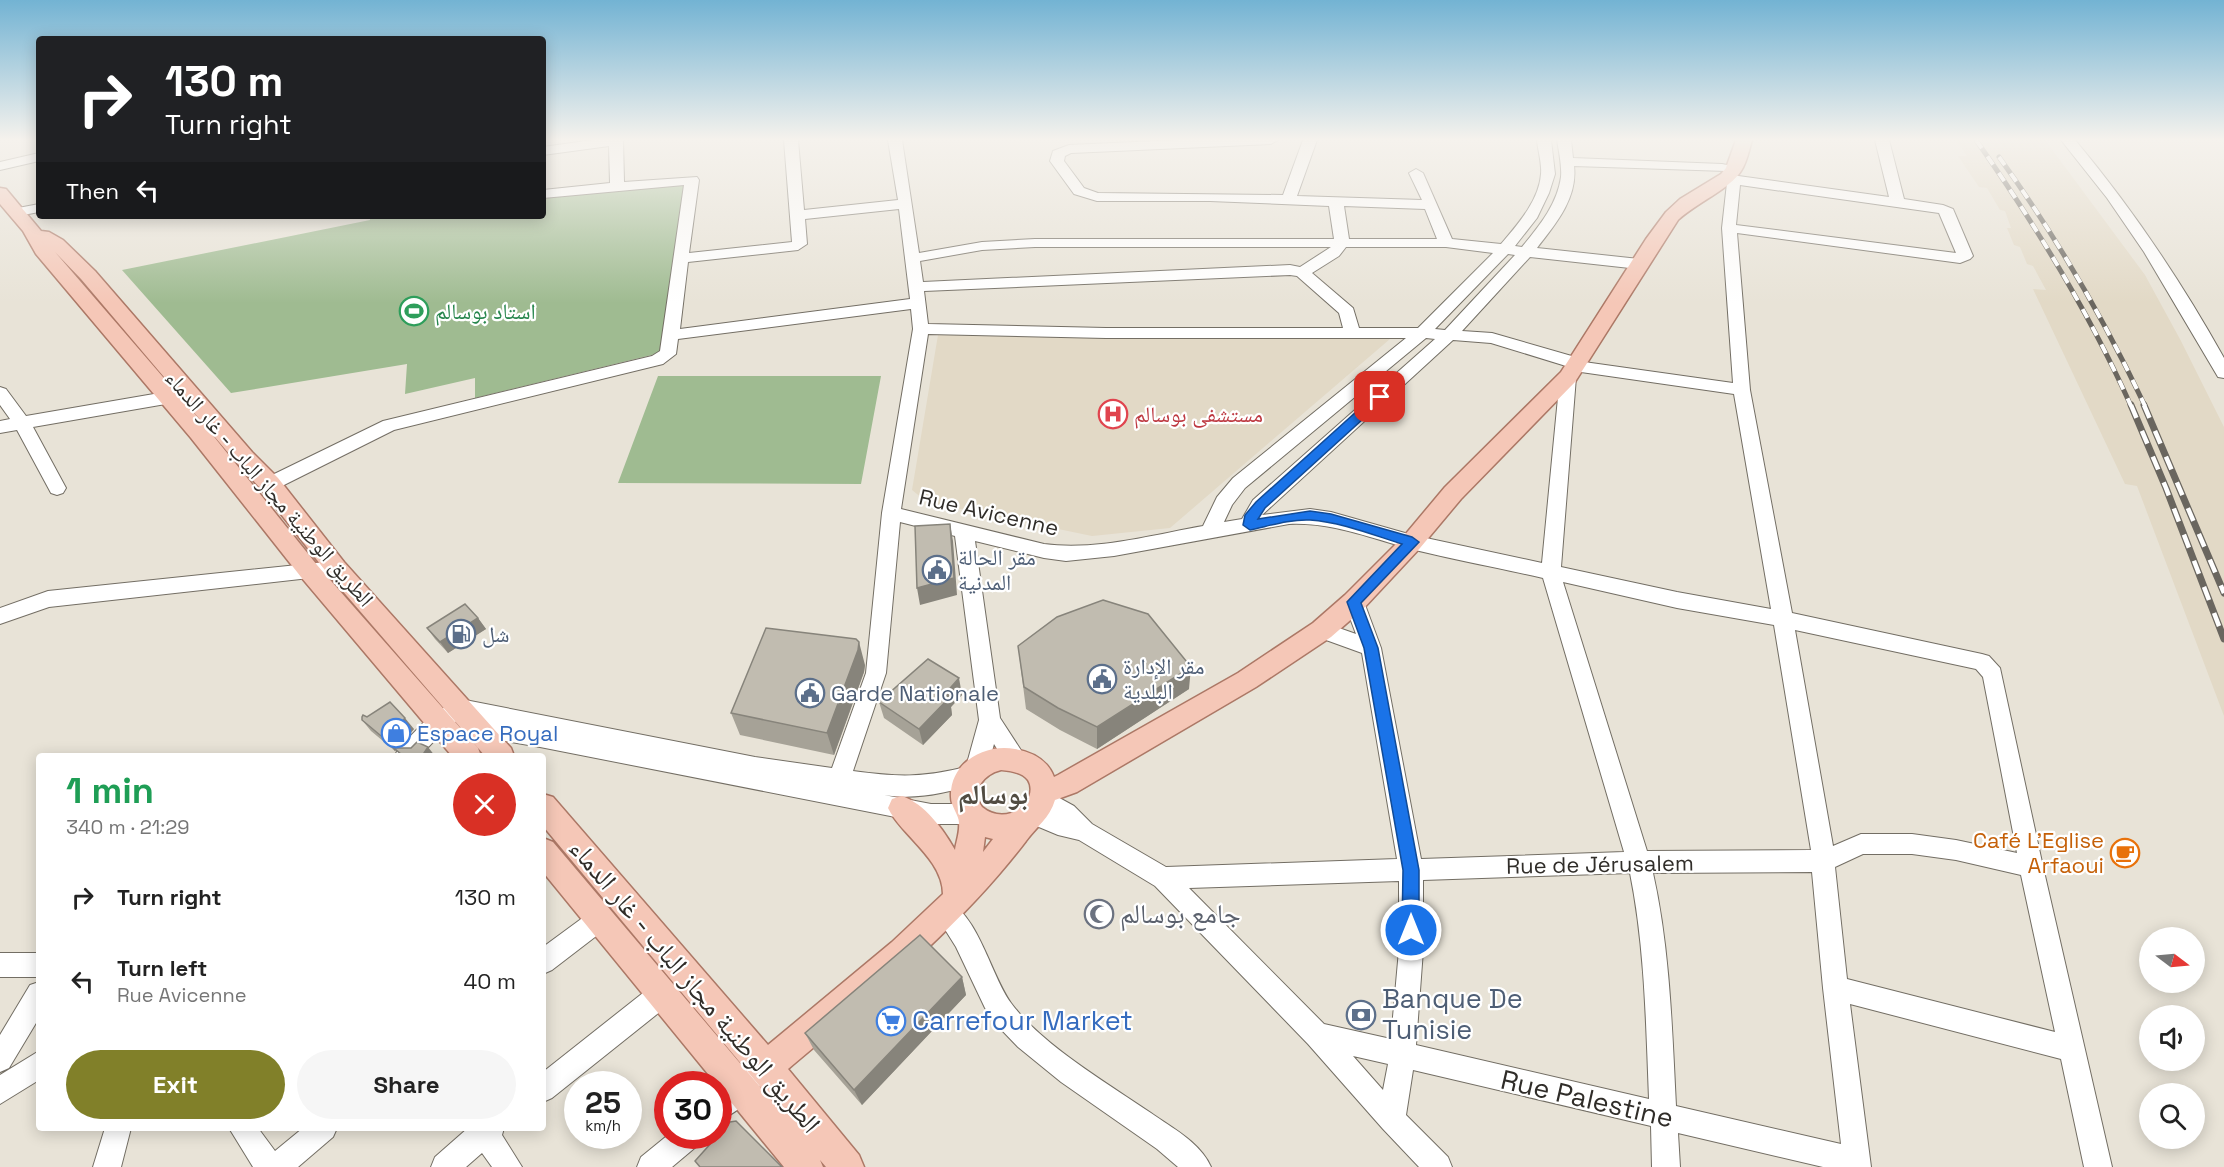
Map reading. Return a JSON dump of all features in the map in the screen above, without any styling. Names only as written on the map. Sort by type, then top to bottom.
[{"type":"main road","name":"الطريق الوطنية مجاز الباب - غار الدماء","points":[[3,194],[29,216],[43,250],[90,293],[208,429],[234,462],[309,571],[466,753]]},
{"type":"main road","points":[[766,1067],[988,868],[1037,800],[1028,763],[1015,758],[1001,758],[988,761],[974,772],[964,788],[964,801],[972,816],[983,824],[1003,829],[1037,800],[1246,680],[1322,630],[1412,542],[1461,485],[1573,368],[1672,216],[1698,194]]},
{"type":"main road","name":"الطريق الوطنية مجاز الباب - غار الدماء","points":[[234,462],[270,484],[336,568],[498,753]]},
{"type":"main road","points":[[902,808],[928,832],[942,852],[953,901]]},
{"type":"main road","name":"الطريق الوطنية مجاز الباب - غار الدماء","points":[[546,810],[766,1067],[847,1167]]},
{"type":"main road","points":[[953,901],[968,855],[972,816]]},
{"type":"main road","name":"الطريق الوطنية مجاز الباب - غار الدماء","points":[[549,866],[600,919],[662,994],[712,1071]]},
{"type":"main road","name":"الطريق الوطنية مجاز الباب - غار الدماء","points":[[732,1101],[806,1167]]},
{"type":"street","points":[[270,484],[389,425],[657,360],[668,354],[690,194]]},
{"type":"street","points":[[681,258],[797,246],[801,241],[797,194]]},
{"type":"street","name":"Rue Avicenne","points":[[904,194],[921,329],[891,513],[1044,551],[1066,554],[1114,549],[1289,517],[1310,516],[1331,519],[1412,542],[1677,600],[1976,659],[1989,667],[1993,674],[2031,867]]},
{"type":"street","points":[[1089,194],[1097,197],[1288,199],[1431,205]]},
{"type":"street","points":[[1288,199],[1290,194]]},
{"type":"street","points":[[1426,194],[1446,243]]},
{"type":"street","points":[[1209,533],[1224,502],[1239,483],[1422,333],[1504,249],[1530,218],[1541,194]]},
{"type":"street","points":[[1250,525],[1252,515],[1260,505],[1449,334],[1526,252],[1550,222],[1564,194]]},
{"type":"street","points":[[1727,194],[1730,203],[1729,228],[1742,390],[1824,861],[1836,988],[1857,1164]]},
{"type":"street","points":[[1729,228],[1964,257],[1946,210],[1843,194]]},
{"type":"street","points":[[1896,194],[1898,202]]},
{"type":"street","points":[[2111,194],[2133,222],[2166,272],[2224,373]]},
{"type":"street","points":[[1302,272],[1334,253],[1342,243],[1336,201]]},
{"type":"street","points":[[799,215],[906,204]]},
{"type":"street","points":[[914,258],[982,246],[1035,243],[1446,243],[1639,264]]},
{"type":"street","points":[[671,335],[918,295],[1290,270],[1302,272],[1347,311],[1352,333]]},
{"type":"street","points":[[921,329],[1106,333],[1449,334],[1492,338],[1573,368],[1742,390]]},
{"type":"street","points":[[1573,368],[1551,571],[1556,594],[1639,862],[1649,908],[1656,970],[1665,1167]]},
{"type":"street","points":[[0,393],[22,423],[57,488]]},
{"type":"street","points":[[0,427],[179,396]]},
{"type":"street","points":[[836,787],[876,673],[891,513]]},
{"type":"street","points":[[446,729],[476,727],[836,787],[934,785],[974,772],[990,720],[964,530]]},
{"type":"street","points":[[0,616],[48,599],[336,568]]},
{"type":"street","points":[[1353,602],[1371,648],[1411,870],[1411,950],[1402,1056],[1392,1120]]},
{"type":"street","points":[[1322,630],[1371,648]]},
{"type":"street","points":[[410,752],[446,729],[460,708],[755,766],[836,787],[902,808],[972,816]]},
{"type":"street","points":[[990,720],[1015,758]]},
{"type":"street","points":[[1037,800],[1058,825],[1084,831],[1163,878],[1317,1035],[1392,1120],[1438,1167]]},
{"type":"street","name":"Rue de Jérusalem","points":[[1163,878],[1639,862],[1824,861],[1861,844],[1912,844],[1956,850],[2031,867]]},
{"type":"street","points":[[2031,867],[2098,1167]]},
{"type":"street","points":[[953,901],[958,924],[982,976],[993,999],[1010,1023],[1047,1057],[1170,1143],[1197,1167]]},
{"type":"street","points":[[546,960],[600,919]]},
{"type":"street","points":[[0,965],[36,965]]},
{"type":"street","points":[[1836,988],[2072,1049]]},
{"type":"street","points":[[546,1087],[662,994]]},
{"type":"street","points":[[0,1059],[36,999]]},
{"type":"street","name":"Rue Palestine","points":[[1317,1035],[1857,1164]]},
{"type":"street","points":[[0,1091],[36,1066]]},
{"type":"street","points":[[732,1097],[766,1067]]},
{"type":"street","points":[[107,1167],[117,1131]]},
{"type":"street","points":[[244,1131],[270,1167]]},
{"type":"street","points":[[277,1167],[320,1131]]},
{"type":"street","points":[[445,1167],[484,1131]]},
{"type":"street","points":[[486,1131],[508,1167]]},
{"type":"street","points":[[651,1167],[672,1149]]},
{"type":"shaded area","points":[[1991,194],[2085,194],[2145,275],[2224,427],[2224,716],[2137,486],[2125,484],[2033,289],[2046,290],[2033,266],[2027,264],[2020,247],[2014,245],[2007,228],[2011,228],[2005,211],[2000,210]]},
{"type":"shaded area","name":"مستشفى بوسالم","points":[[939,329],[1390,339],[1170,528],[1092,536],[927,502],[912,490]]},
{"type":"green space","name":"استاد بوسالم","points":[[579,194],[684,194],[664,352],[475,398],[475,378],[405,394],[407,364],[231,393],[122,270],[370,219],[546,219],[546,198]]},
{"type":"green space","points":[[658,376],[881,376],[861,484],[618,483]]},
{"type":"building","name":"مقر الحالة المدنية","points":[[950,524],[954,578],[917,588],[915,526]]},
{"type":"building","name":"مقر الإدارة البلدية","points":[[1103,600],[1148,614],[1191,667],[1097,727],[1058,708],[1024,687],[1018,646],[1057,617]]},
{"type":"building","points":[[465,604],[478,618],[440,642],[427,628]]},
{"type":"building","name":"Garde Nationale","points":[[766,628],[856,639],[859,642],[827,733],[731,713]]},
{"type":"building","points":[[928,659],[959,678],[944,695],[949,698],[919,729],[879,702]]},
{"type":"building","points":[[390,702],[405,718],[386,740],[362,720],[362,717],[363,715],[367,717]]},
{"type":"building","points":[[417,742],[428,747],[424,753],[400,753],[394,748],[411,748]]},
{"type":"building","name":"Carrefour Market","points":[[920,935],[962,977],[854,1090],[805,1033]]},
{"type":"building","points":[[736,1121],[782,1167],[700,1167],[695,1161],[706,1149],[732,1149],[732,1122]]},
{"type":"railway","points":[[2013,194],[2060,269],[2115,371],[2131,406]]},
{"type":"railway","points":[[2025,194],[2078,278],[2145,406]]},
{"type":"railway","points":[[2131,405],[2166,488],[2224,639]]},
{"type":"railway","points":[[2144,405],[2224,593]]},
{"type":"place","name":"استاد بوسالم","points":[[414,311]]},
{"type":"place","name":"مستشفى بوسالم","points":[[1113,414]]},
{"type":"place","name":"مقر الحالة المدنية","points":[[937,570]]},
{"type":"place","name":"شل","points":[[461,634]]},
{"type":"place","name":"مقر الإدارة البلدية","points":[[1102,679]]},
{"type":"place","name":"Garde Nationale","points":[[810,693]]},
{"type":"place","name":"Espace Royal","points":[[396,733]]},
{"type":"place","name":"Café L'Eglise Arfaoui","points":[[2125,853]]},
{"type":"place","name":"جامع بوسالم","points":[[1099,914]]},
{"type":"place","name":"Banque De Tunisie","points":[[1361,1015]]},
{"type":"place","name":"Carrefour Market","points":[[891,1021]]},
{"type":"district","name":"بوسالم","points":[[993,794]]},
{"type":"route","points":[[1380,397],[1260,505],[1252,515],[1250,525],[1289,517],[1310,516],[1331,519],[1412,542],[1353,602],[1364,624],[1371,648],[1411,870],[1411,930]]}]
